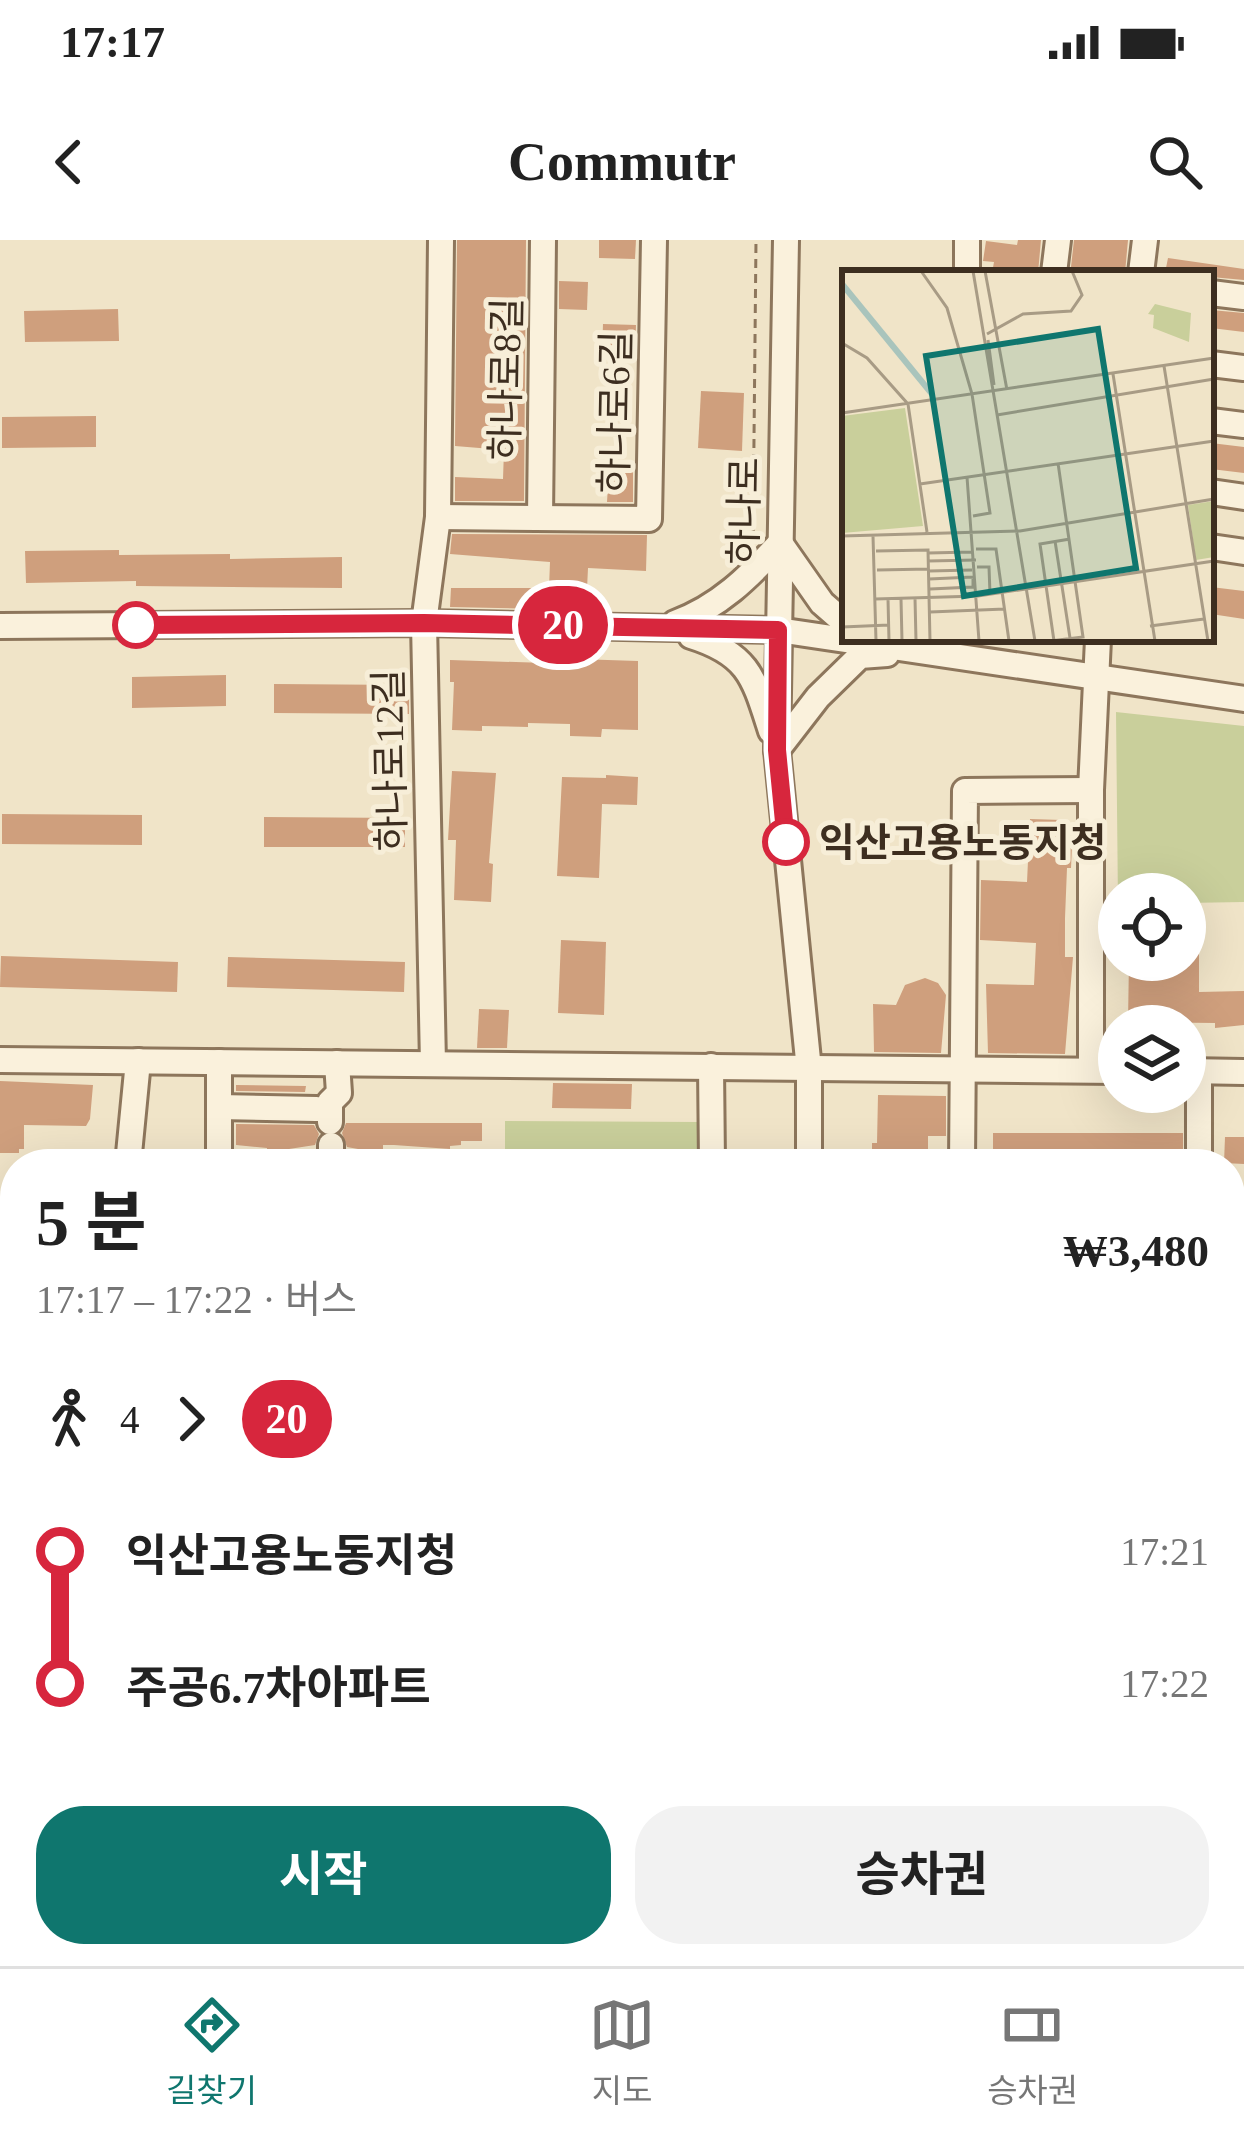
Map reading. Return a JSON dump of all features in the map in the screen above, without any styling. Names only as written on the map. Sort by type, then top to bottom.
[{"type":"street","name":"하나로12길","points":[[433,1064],[424,623],[438,517],[441,240]]},
{"type":"street","name":"하나로8길","points":[[540,518],[543,240]]},
{"type":"street","name":"하나로6길","points":[[438,517],[649,519],[654,240]]},
{"type":"street","name":"하나로","points":[[785,240],[777,750],[809,1070],[809,1149]]},
{"type":"street","points":[[1054,270],[1058,240]]},
{"type":"street","points":[[1141,270],[1145,240]]},
{"type":"street","points":[[1214,293],[1244,297]]},
{"type":"street","points":[[1214,364],[1244,368]]},
{"type":"street","points":[[1214,421],[1244,425]]},
{"type":"street","points":[[1214,492],[1244,496]]},
{"type":"street","points":[[661,628],[703,613],[780,543],[822,603],[842,620]]},
{"type":"street","points":[[1214,548],[1244,552]]},
{"type":"street","points":[[0,626],[424,623],[778,630],[842,640]]},
{"type":"street","points":[[661,628],[721,645],[754,677],[777,750]]},
{"type":"street","points":[[854,642],[1244,699]]},
{"type":"street","points":[[883,642],[917,652]]},
{"type":"street","points":[[1091,1070],[1091,790],[1098,642]]},
{"type":"street","points":[[777,750],[818,697],[860,656],[917,652]]},
{"type":"street","points":[[962,1149],[965,791],[1091,790]]},
{"type":"street","points":[[0,1060],[1098,1070]]},
{"type":"street","points":[[129,1149],[138,1061]]},
{"type":"street","points":[[219,1062],[219,1149]]},
{"type":"street","points":[[219,1108],[324,1128],[330,1102],[339,1094],[337,1063]]},
{"type":"street","points":[[711,1066],[712,1149]]},
{"type":"street","points":[[1206,1071],[1244,1072]]},
{"type":"street","points":[[1195,1113],[1198,1149]]},
{"type":"path","points":[[753,572],[756,240]]},
{"type":"green space","points":[[1116,712],[1244,726],[1244,902],[1206,903],[1206,873],[1118,873]]},
{"type":"green space","points":[[505,1121],[699,1122],[699,1149],[505,1149]]},
{"type":"building","points":[[457,240],[526,240],[524,501],[455,501],[455,477],[503,479],[504,450],[455,446]]},
{"type":"building","points":[[599,240],[636,240],[635,259],[599,258]]},
{"type":"building","points":[[1018,240],[1041,240],[1038,270],[993,270],[994,262],[983,261],[986,241],[1017,245]]},
{"type":"building","points":[[1074,240],[1128,240],[1125,270],[1071,267]]},
{"type":"building","points":[[1168,258],[1244,269],[1244,280],[1214,277],[1214,270],[1166,270]]},
{"type":"building","points":[[559,281],[588,282],[587,310],[559,309]]},
{"type":"building","points":[[118,309],[119,341],[25,342],[24,311]]},
{"type":"building","points":[[1214,310],[1244,313],[1244,332],[1214,328]]},
{"type":"building","points":[[603,324],[636,325],[635,355],[602,354]]},
{"type":"building","points":[[701,391],[744,393],[742,451],[698,448]]},
{"type":"building","points":[[96,416],[96,447],[2,448],[2,417]]},
{"type":"building","points":[[1214,443],[1244,447],[1244,473],[1214,469]]},
{"type":"building","points":[[609,470],[633,471],[633,502],[607,502]]},
{"type":"building","points":[[452,534],[647,535],[646,571],[588,568],[586,610],[450,607],[451,588],[549,588],[550,562],[450,554]]},
{"type":"building","points":[[119,550],[119,555],[230,554],[230,559],[342,557],[342,588],[136,586],[136,581],[26,583],[25,551]]},
{"type":"building","points":[[1214,587],[1244,591],[1244,619],[1214,614]]},
{"type":"building","points":[[546,658],[638,661],[638,730],[602,729],[601,737],[570,736],[570,724],[528,723],[528,727],[452,730],[450,660],[546,663]]},
{"type":"building","points":[[226,675],[226,706],[132,708],[132,677]]},
{"type":"building","points":[[274,684],[409,685],[409,714],[274,713]]},
{"type":"building","points":[[452,771],[496,773],[491,902],[454,900],[456,840],[448,840]]},
{"type":"building","points":[[562,777],[638,777],[637,805],[602,804],[599,878],[557,876]]},
{"type":"building","points":[[2,814],[142,815],[142,845],[2,844]]},
{"type":"building","points":[[264,817],[405,818],[405,847],[264,847]]},
{"type":"building","points":[[1030,819],[1062,820],[1060,846],[1072,846],[1071,868],[1067,868],[1065,957],[1073,957],[1065,1054],[988,1053],[986,984],[1034,985],[1036,943],[980,940],[981,880],[1027,882]]},
{"type":"building","points":[[561,940],[606,942],[604,1015],[558,1013]]},
{"type":"building","points":[[1,956],[178,962],[177,992],[0,987]]},
{"type":"building","points":[[228,957],[405,962],[404,992],[227,987]]},
{"type":"building","points":[[925,978],[938,983],[946,995],[941,1053],[874,1052],[873,1004],[896,1005],[905,985]]},
{"type":"building","points":[[1129,981],[1199,981],[1199,992],[1244,991],[1244,1025],[1215,1028],[1215,1023],[1206,1023],[1206,1005],[1128,1005]]},
{"type":"building","points":[[479,1009],[509,1010],[507,1048],[477,1048]]},
{"type":"building","points":[[0,1081],[93,1085],[86,1126],[24,1125],[24,1149],[0,1149]]},
{"type":"building","points":[[553,1083],[632,1084],[631,1109],[552,1108]]},
{"type":"building","points":[[236,1085],[306,1086],[305,1092],[236,1091]]},
{"type":"building","points":[[878,1095],[946,1096],[946,1136],[928,1136],[928,1149],[872,1149],[872,1143],[877,1143]]},
{"type":"building","points":[[346,1123],[482,1123],[482,1141],[461,1141],[450,1149],[383,1145],[383,1149],[358,1149],[347,1147],[342,1133]]},
{"type":"building","points":[[236,1124],[314,1125],[319,1134],[315,1145],[289,1149],[236,1145]]},
{"type":"building","points":[[993,1133],[1183,1133],[1183,1149],[993,1149]]},
{"type":"building","points":[[1225,1137],[1244,1137],[1244,1149],[1225,1149]]},
{"type":"bus line","name":"20","points":[[136,625],[424,623],[778,630],[777,750],[786,842]]},
{"type":"place","name":"익산고용노동지청","points":[[786,842]]}]
